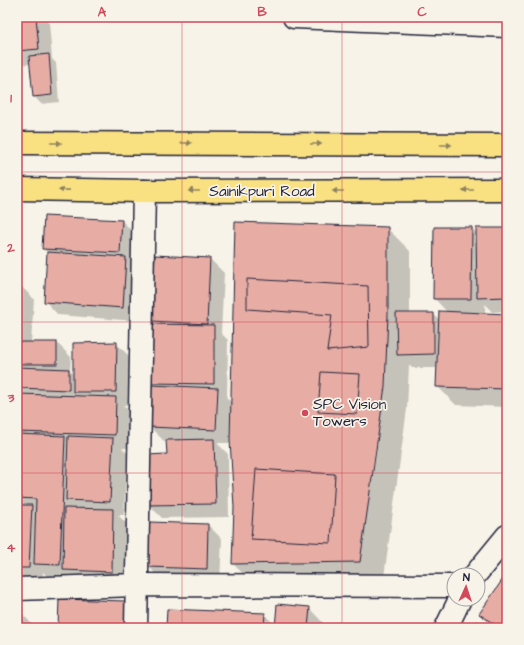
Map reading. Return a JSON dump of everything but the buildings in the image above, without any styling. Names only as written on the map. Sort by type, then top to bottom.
[{"type":"main road","points":[[17,143],[507,145]]},
{"type":"main road","name":"Sainikpuri Road","points":[[17,189],[144,191],[507,190]]},
{"type":"street","points":[[294,17],[507,26]]},
{"type":"street","points":[[136,628],[144,191]]},
{"type":"street","points":[[482,567],[507,536]]},
{"type":"street","points":[[17,589],[137,585],[446,586]]},
{"type":"street","points":[[446,628],[456,607]]},
{"type":"place","name":"SPC Vision Towers","points":[[305,413]]}]
